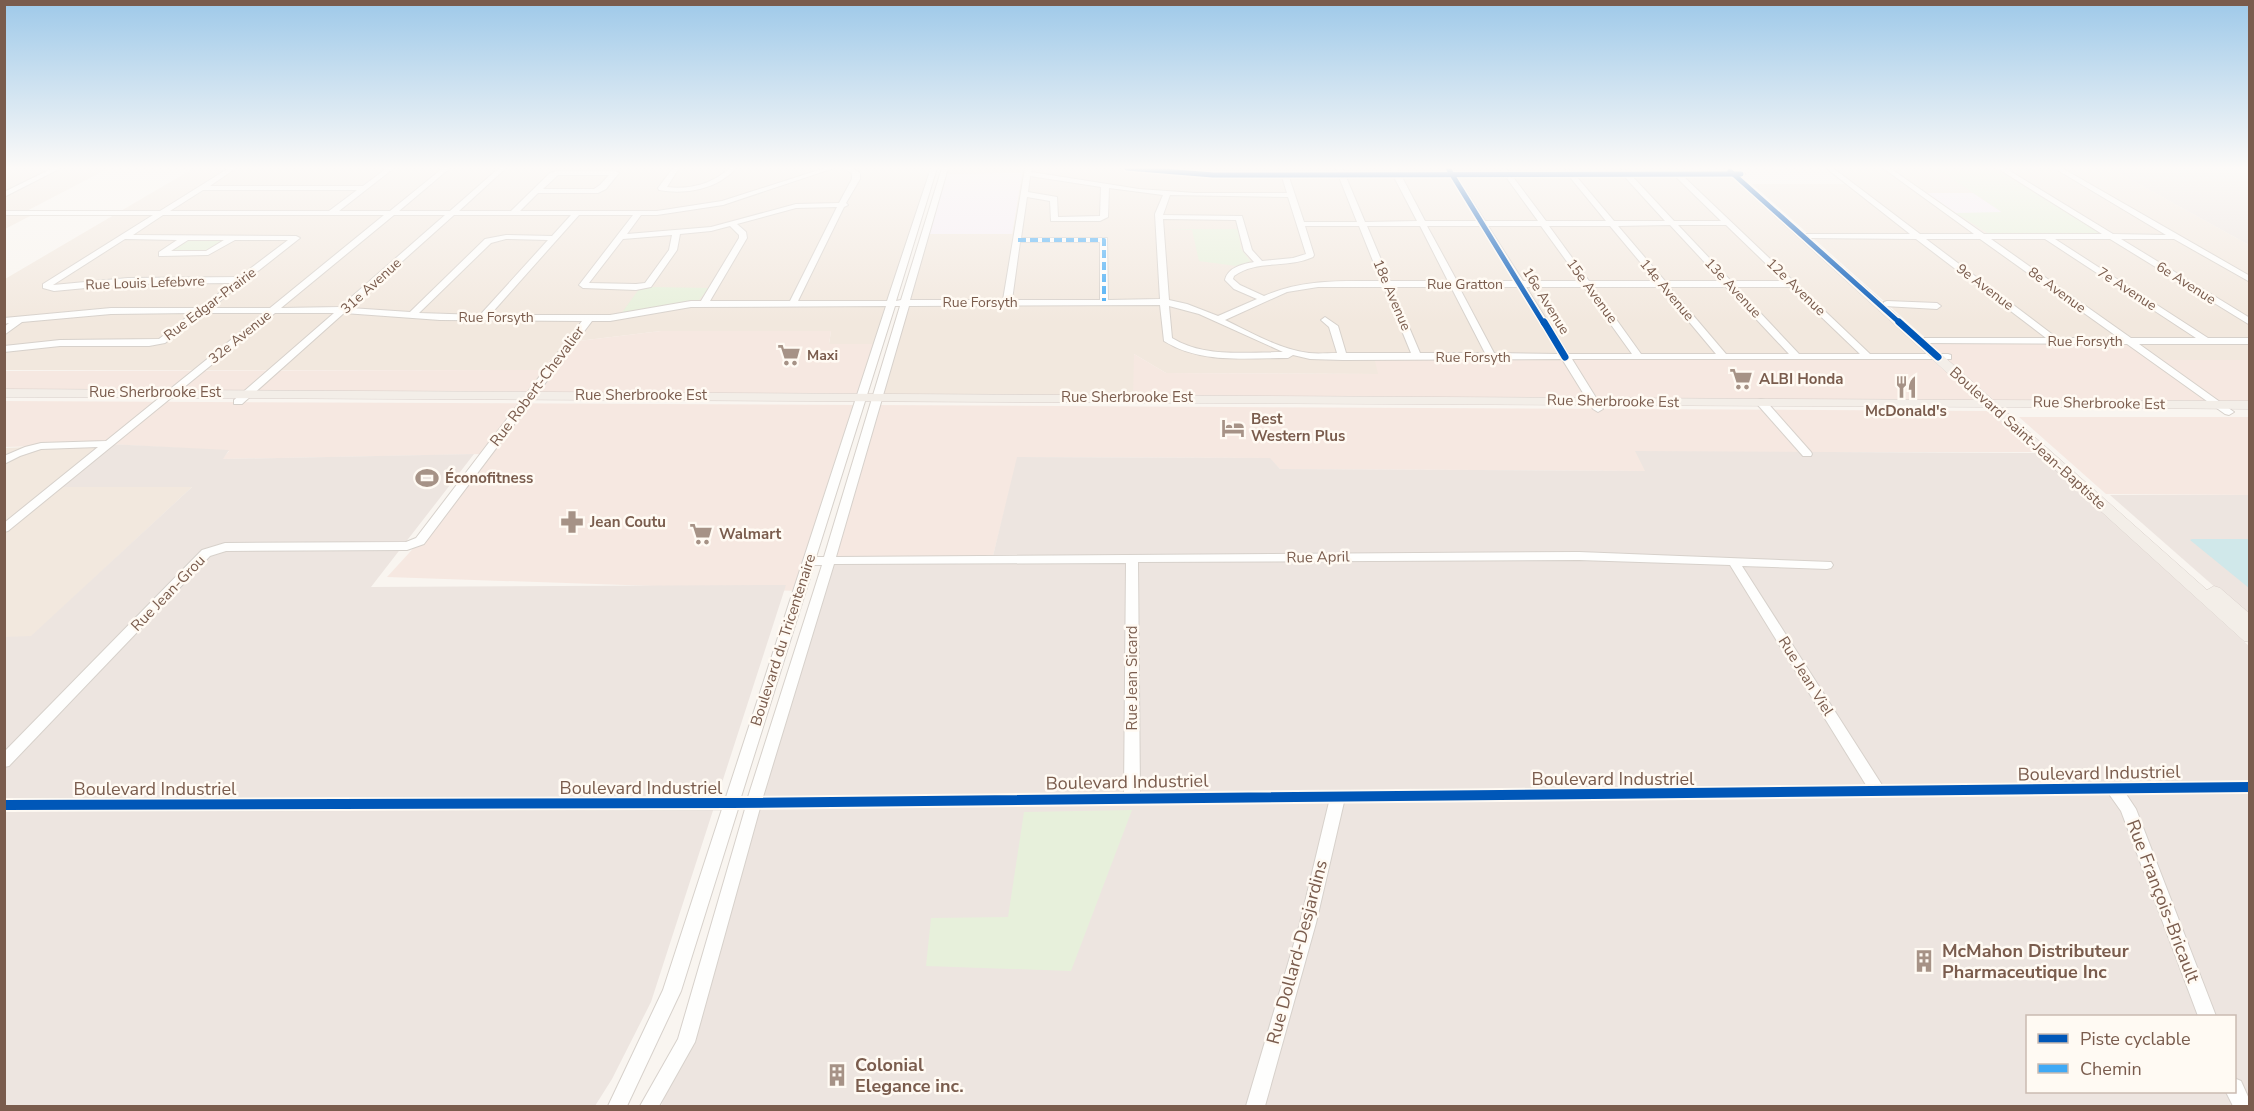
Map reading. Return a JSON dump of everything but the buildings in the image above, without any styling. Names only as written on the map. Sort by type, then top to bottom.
[{"type":"main road","name":"Boulevard Saint-Jean-Baptiste","points":[[1788,220],[2245,626]]},
{"type":"main road","name":"Rue Sherbrooke Est","points":[[4,393],[364,393],[438,398],[527,399],[619,404],[862,400]]},
{"type":"main road","points":[[353,403],[364,393]]},
{"type":"main road","name":"Rue Sherbrooke Est","points":[[527,399],[636,395],[740,395],[876,401],[2000,407],[2224,409],[2250,412]]},
{"type":"main road","points":[[619,404],[636,395]]},
{"type":"main road","points":[[719,404],[740,395]]},
{"type":"main road","name":"Rue Sherbrooke Est","points":[[4,401],[353,403],[438,398]]},
{"type":"main road","name":"Rue Sherbrooke Est","points":[[2224,409],[2250,405]]},
{"type":"street","points":[[121,237],[149,220]]},
{"type":"street","name":"32e Avenue","points":[[4,529],[384,220]]},
{"type":"street","name":"31e Avenue","points":[[238,402],[445,220]]},
{"type":"street","points":[[483,317],[571,220]]},
{"type":"street","points":[[634,220],[584,282],[585,286],[636,287],[648,285],[673,250],[676,234]]},
{"type":"street","points":[[620,237],[676,234],[733,225],[750,220]]},
{"type":"street","points":[[793,303],[824,237],[835,220]]},
{"type":"street","name":"Boulevard du Tricentenaire","points":[[617,1107],[672,991],[808,561],[862,400],[917,220]]},
{"type":"street","name":"Boulevard du Tricentenaire","points":[[649,1107],[686,1042],[754,802],[829,560],[930,220]]},
{"type":"street","points":[[1007,302],[1021,220]]},
{"type":"street","points":[[1159,220],[1167,339],[1191,351],[1211,354],[1299,355]]},
{"type":"street","points":[[1240,220],[1248,251],[1261,264]]},
{"type":"street","points":[[1264,298],[1237,286],[1229,278],[1235,271],[1261,264],[1309,257],[1299,220]]},
{"type":"street","name":"18e Avenue","points":[[1360,220],[1417,357]]},
{"type":"street","points":[[1420,220],[1491,357]]},
{"type":"street","name":"16e Avenue","points":[[1479,220],[1595,405]]},
{"type":"street","name":"15e Avenue","points":[[1540,220],[1639,357]]},
{"type":"street","name":"14e Avenue","points":[[1609,220],[1723,356]]},
{"type":"street","name":"13e Avenue","points":[[1669,220],[1796,356]]},
{"type":"street","name":"12e Avenue","points":[[1726,220],[1868,357]]},
{"type":"street","name":"9e Avenue","points":[[1897,220],[2055,341]]},
{"type":"street","name":"8e Avenue","points":[[1959,220],[2224,409]]},
{"type":"street","name":"6e Avenue","points":[[2084,220],[2250,322]]},
{"type":"street","points":[[2146,220],[2250,280]]},
{"type":"street","points":[[1300,224],[1730,224]]},
{"type":"street","points":[[704,304],[743,238],[743,234],[733,225]]},
{"type":"street","points":[[1806,236],[2176,237]]},
{"type":"street","points":[[121,237],[234,237]]},
{"type":"street","name":"Rue Louis Lefebvre","points":[[121,237],[49,282],[46,285],[48,288],[142,281],[243,280]]},
{"type":"street","points":[[186,237],[162,254],[208,253],[234,237]]},
{"type":"street","name":"Rue Edgar-Prairie","points":[[4,349],[60,344],[154,343],[166,339],[296,238],[234,237]]},
{"type":"street","points":[[412,315],[488,241],[506,237],[555,238]]},
{"type":"street","name":"7e Avenue","points":[[2048,237],[2206,341]]},
{"type":"street","points":[[1018,240],[1100,239],[1104,242],[1104,302]]},
{"type":"street","name":"Rue Gratton","points":[[1217,320],[1264,298],[1306,285],[1792,284]]},
{"type":"street","name":"Rue Forsyth","points":[[4,321],[93,311],[344,310],[412,315],[589,318],[622,317],[673,306],[704,304],[1165,302],[1188,307],[1299,355],[1343,357],[1943,357]]},
{"type":"street","points":[[1883,304],[1937,306]]},
{"type":"street","name":"Rue Robert-Chevalier","points":[[420,541],[589,318]]},
{"type":"street","points":[[4,332],[20,319]]},
{"type":"street","points":[[1325,320],[1333,326],[1343,357]]},
{"type":"street","name":"Rue Forsyth","points":[[1924,341],[2250,341]]},
{"type":"street","points":[[1263,354],[1270,349],[1267,343]]},
{"type":"street","points":[[1765,406],[1807,454]]},
{"type":"street","points":[[4,461],[28,447],[109,444]]},
{"type":"street","name":"Rue Jean-Grou","points":[[4,762],[206,553],[225,548],[407,546],[420,541]]},
{"type":"street","name":"Rue April","points":[[808,561],[1412,556],[1733,561],[1827,565]]},
{"type":"street","name":"Rue Jean Sicard","points":[[1132,559],[1132,797]]},
{"type":"street","name":"Rue Jean Viel","points":[[1733,561],[1878,792]]},
{"type":"street","name":"Boulevard Industriel","points":[[4,805],[731,803],[2250,787]]},
{"type":"street","name":"Rue François-Bricault","points":[[2113,788],[2128,809],[2206,1015]]},
{"type":"street","name":"Rue Dollard-Desjardins","points":[[1255,1107],[1308,923],[1338,796]]},
{"type":"street","points":[[2236,1090],[2242,1107]]},
{"type":"shaded area","points":[[5,220],[23,220],[5,229]]},
{"type":"shaded area","points":[[106,220],[918,220],[879,344],[829,344],[831,331],[661,331],[570,342],[539,370],[5,370],[5,279]]},
{"type":"shaded area","points":[[933,220],[1014,220],[1012,234],[929,234]]},
{"type":"shaded area","points":[[1014,220],[1784,220],[1938,357],[1375,358],[1379,374],[1166,373],[1134,354],[1134,396],[880,394],[929,234],[1012,234]]},
{"type":"shaded area","points":[[1792,220],[2204,220],[2249,245],[2249,360],[2155,360],[1929,341]]},
{"type":"shaded area","points":[[2204,220],[2249,220],[2249,245]]},
{"type":"shaded area","points":[[661,331],[831,331],[829,344],[879,344],[863,396],[5,393],[5,371],[539,370],[570,342]]},
{"type":"shaded area","points":[[1920,341],[2128,341],[2155,360],[2250,360],[2249,404],[1133,397],[1134,354],[1166,373],[1378,374],[1374,357],[1937,357]]},
{"type":"shaded area","points":[[4,401],[860,405],[798,591],[387,577],[420,541],[485,454],[222,459],[229,451],[109,444],[5,447]]},
{"type":"shaded area","points":[[875,405],[1989,411],[2036,452],[1644,452],[1653,471],[1280,469],[1269,458],[1018,457],[992,560],[829,560]]},
{"type":"shaded area","points":[[2019,417],[2249,417],[2249,495],[2106,494]]},
{"type":"shaded area","points":[[109,444],[57,487],[193,486],[31,637],[5,638],[4,448]]},
{"type":"shaded area","points":[[109,444],[229,450],[223,459],[474,454],[371,587],[786,585],[651,1002],[612,1079],[595,1106],[5,1106],[4,637],[31,636],[192,487],[56,487]]},
{"type":"shaded area","points":[[1635,451],[2037,453],[2249,646],[2249,1106],[661,1106],[686,1042],[829,560],[992,560],[1017,457],[1270,458],[1280,469],[1645,471]]},
{"type":"shaded area","points":[[2110,495],[2249,495],[2249,617]]},
{"type":"green space","points":[[1967,220],[2078,220],[2101,234],[1989,234]]},
{"type":"green space","points":[[1165,229],[1238,229],[1241,249],[1251,262],[1236,266],[1199,261],[1192,230]]},
{"type":"green space","points":[[188,240],[223,241],[206,252],[167,253]]},
{"type":"green space","points":[[649,287],[709,288],[699,300],[621,314],[639,289]]},
{"type":"green space","points":[[1132,810],[1071,971],[926,966],[931,918],[1008,917],[1024,812]]},
{"type":"water","points":[[2249,539],[2249,588],[2190,540]]},
{"type":"marked path","points":[[1018,240],[1104,240],[1104,301]]},
{"type":"cycle path","points":[[1480,220],[1565,357]]},
{"type":"cycle path","points":[[1785,220],[1938,357]]},
{"type":"cycle path","points":[[4,805],[731,803],[2250,787]]},
{"type":"place","name":"Maxi","points":[[789,355]]},
{"type":"place","name":"ALBI Honda","points":[[1741,379]]},
{"type":"place","name":"McDonald's","points":[[1906,387]]},
{"type":"place","name":"Best Western Plus","points":[[1233,428]]},
{"type":"place","name":"Éconofitness","points":[[427,478]]},
{"type":"place","name":"Jean Coutu","points":[[572,522]]},
{"type":"place","name":"Walmart","points":[[701,534]]},
{"type":"place","name":"McMahon Distributeur Pharmaceutique Inc","points":[[1924,961]]},
{"type":"place","name":"Colonial Elegance inc.","points":[[837,1075]]}]
